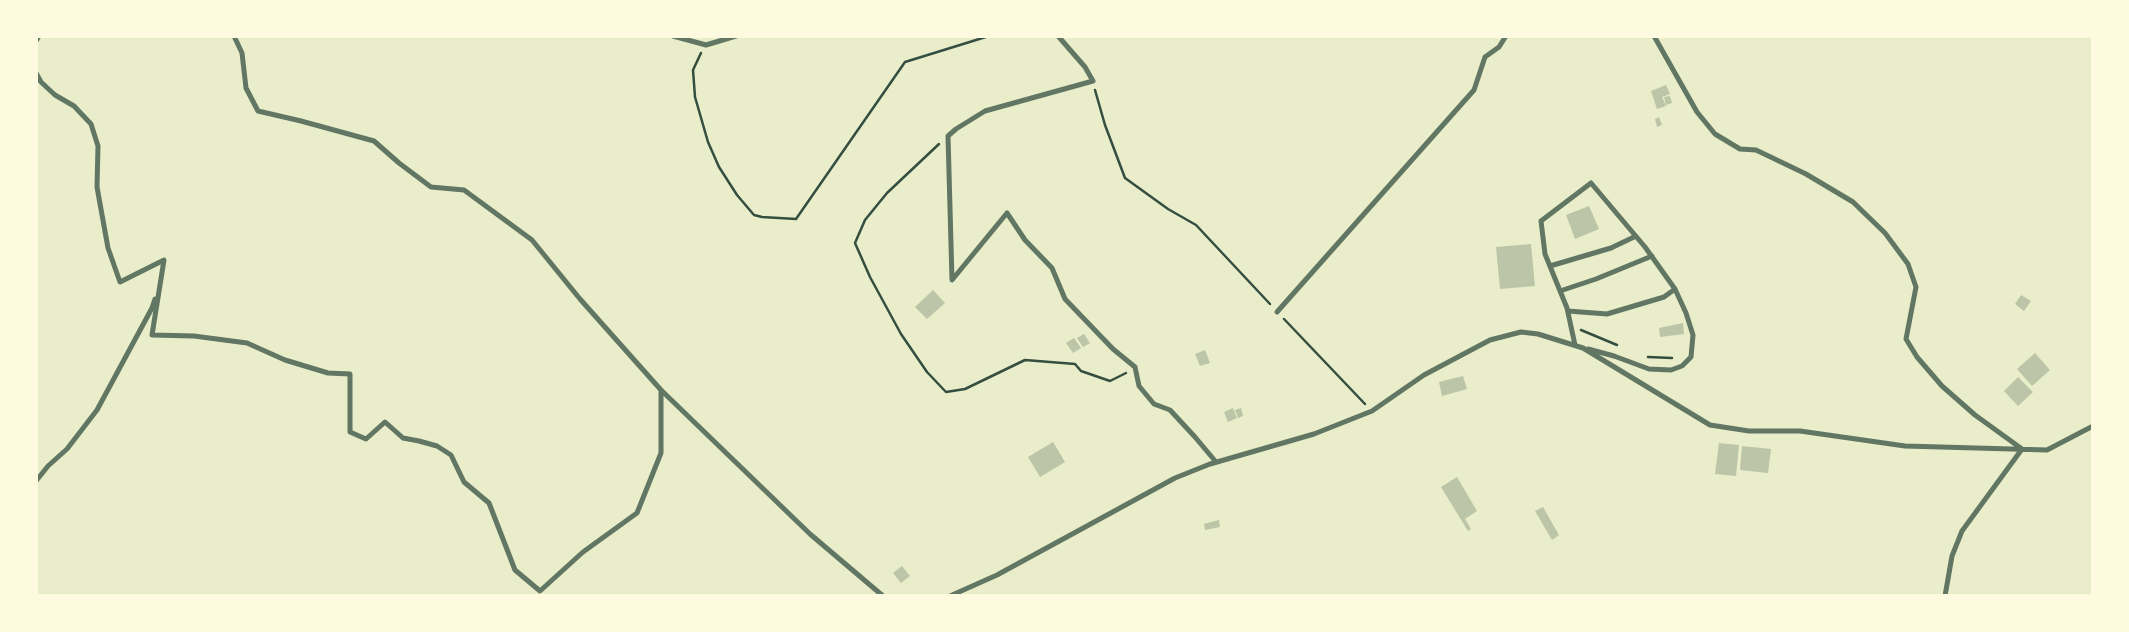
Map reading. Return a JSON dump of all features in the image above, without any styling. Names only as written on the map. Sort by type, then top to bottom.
[{"type":"street","points":[[36,41],[39,36]]},
{"type":"street","points":[[234,36],[242,53],[246,88],[258,111],[374,141],[431,187],[464,190],[532,240],[580,299],[661,390],[810,534],[883,596]]},
{"type":"street","points":[[673,36],[706,45],[736,36]]},
{"type":"street","points":[[1058,36],[1085,67],[1093,81],[985,111],[948,136],[952,280],[1007,213],[1025,240],[1052,268],[1065,299],[1135,368],[1138,386],[1154,404],[1170,410],[1196,436],[1216,462]]},
{"type":"street","points":[[1277,312],[1474,90],[1484,57],[1499,47],[1506,36]]},
{"type":"street","points":[[1654,36],[1697,112],[1715,134],[1740,149],[1756,150],[1806,174],[1853,202],[1885,233],[1908,264],[1916,287],[1906,339],[1917,357],[1942,386],[1975,415],[2022,449]]},
{"type":"street","points":[[36,73],[48,89],[74,106],[91,124],[98,146],[97,187],[108,248],[120,282],[164,260]]},
{"type":"street","points":[[950,596],[997,575],[1175,478],[1216,462],[1314,434],[1372,410],[1424,375],[1490,340],[1521,332],[1538,334],[1575,346],[1614,356],[1649,369],[1671,370],[1682,366],[1691,357],[1693,335],[1675,289],[1636,236],[1591,184],[1541,221],[1545,254],[1568,311],[1575,346]]},
{"type":"street","points":[[1550,266],[1611,248],[1636,236]]},
{"type":"street","points":[[1560,290],[1596,279],[1652,256]]},
{"type":"street","points":[[164,260],[152,335],[194,336],[247,343],[285,360],[328,372],[350,374],[350,432],[366,439],[384,422],[403,438],[419,440],[437,446],[451,455],[464,482],[489,503],[515,570],[540,591],[583,552],[637,513],[661,453],[661,390]]},
{"type":"street","points":[[36,481],[48,466],[67,450],[97,410],[152,308],[164,260]]},
{"type":"street","points":[[1568,311],[1607,314],[1664,296],[1675,289]]},
{"type":"street","points":[[1583,348],[1710,425],[1749,431],[1800,431],[1906,446],[2047,450],[2093,426]]},
{"type":"street","points":[[1945,596],[1952,556],[1962,531],[2022,449]]},
{"type":"path","points":[[706,45],[693,70],[695,96],[708,142],[719,167],[737,195],[754,215],[796,219],[905,62],[989,36]]},
{"type":"path","points":[[1093,81],[1104,125],[1125,178],[1168,209],[1196,225],[1372,410]]},
{"type":"path","points":[[948,136],[887,193],[865,220],[855,243],[870,278],[902,334],[927,372],[946,392],[965,389],[1025,360],[1075,364],[1081,371],[1110,381],[1135,368]]},
{"type":"path","points":[[1570,325],[1617,345]]},
{"type":"path","points":[[1641,356],[1681,358]]},
{"type":"building","points":[[1666,85],[1670,94],[1662,97],[1666,106],[1657,109],[1651,91]]},
{"type":"building","points":[[1670,96],[1672,103],[1666,105],[1664,97]]},
{"type":"building","points":[[1659,117],[1662,125],[1657,127],[1655,119]]},
{"type":"building","points":[[1589,206],[1599,229],[1575,239],[1566,215]]},
{"type":"building","points":[[1531,244],[1535,286],[1500,289],[1496,247]]},
{"type":"building","points":[[933,290],[945,303],[927,319],[915,307]]},
{"type":"building","points":[[2021,295],[2031,301],[2024,311],[2015,304]]},
{"type":"building","points":[[1683,323],[1684,334],[1660,337],[1659,328]]},
{"type":"building","points":[[1084,334],[1090,343],[1083,347],[1077,338]]},
{"type":"building","points":[[1074,338],[1081,348],[1073,353],[1066,343]]},
{"type":"building","points":[[1205,350],[1210,363],[1200,366],[1195,354]]},
{"type":"building","points":[[2035,353],[2050,370],[2032,386],[2017,369]]},
{"type":"building","points":[[1463,376],[1467,389],[1442,396],[1439,382]]},
{"type":"building","points":[[2018,377],[2033,392],[2018,406],[2004,391]]},
{"type":"building","points":[[1233,408],[1237,418],[1228,422],[1224,412]]},
{"type":"building","points":[[1241,408],[1243,416],[1238,418],[1235,410]]},
{"type":"building","points":[[1053,442],[1065,462],[1040,477],[1028,457]]},
{"type":"building","points":[[1719,443],[1739,445],[1736,476],[1715,474]]},
{"type":"building","points":[[1742,446],[1771,449],[1768,473],[1740,470]]},
{"type":"building","points":[[1457,477],[1477,511],[1465,519],[1471,529],[1468,531],[1441,487]]},
{"type":"building","points":[[1543,507],[1559,535],[1552,540],[1535,511]]},
{"type":"building","points":[[1219,520],[1220,527],[1205,530],[1204,524]]},
{"type":"building","points":[[902,566],[910,576],[901,583],[893,573]]}]
